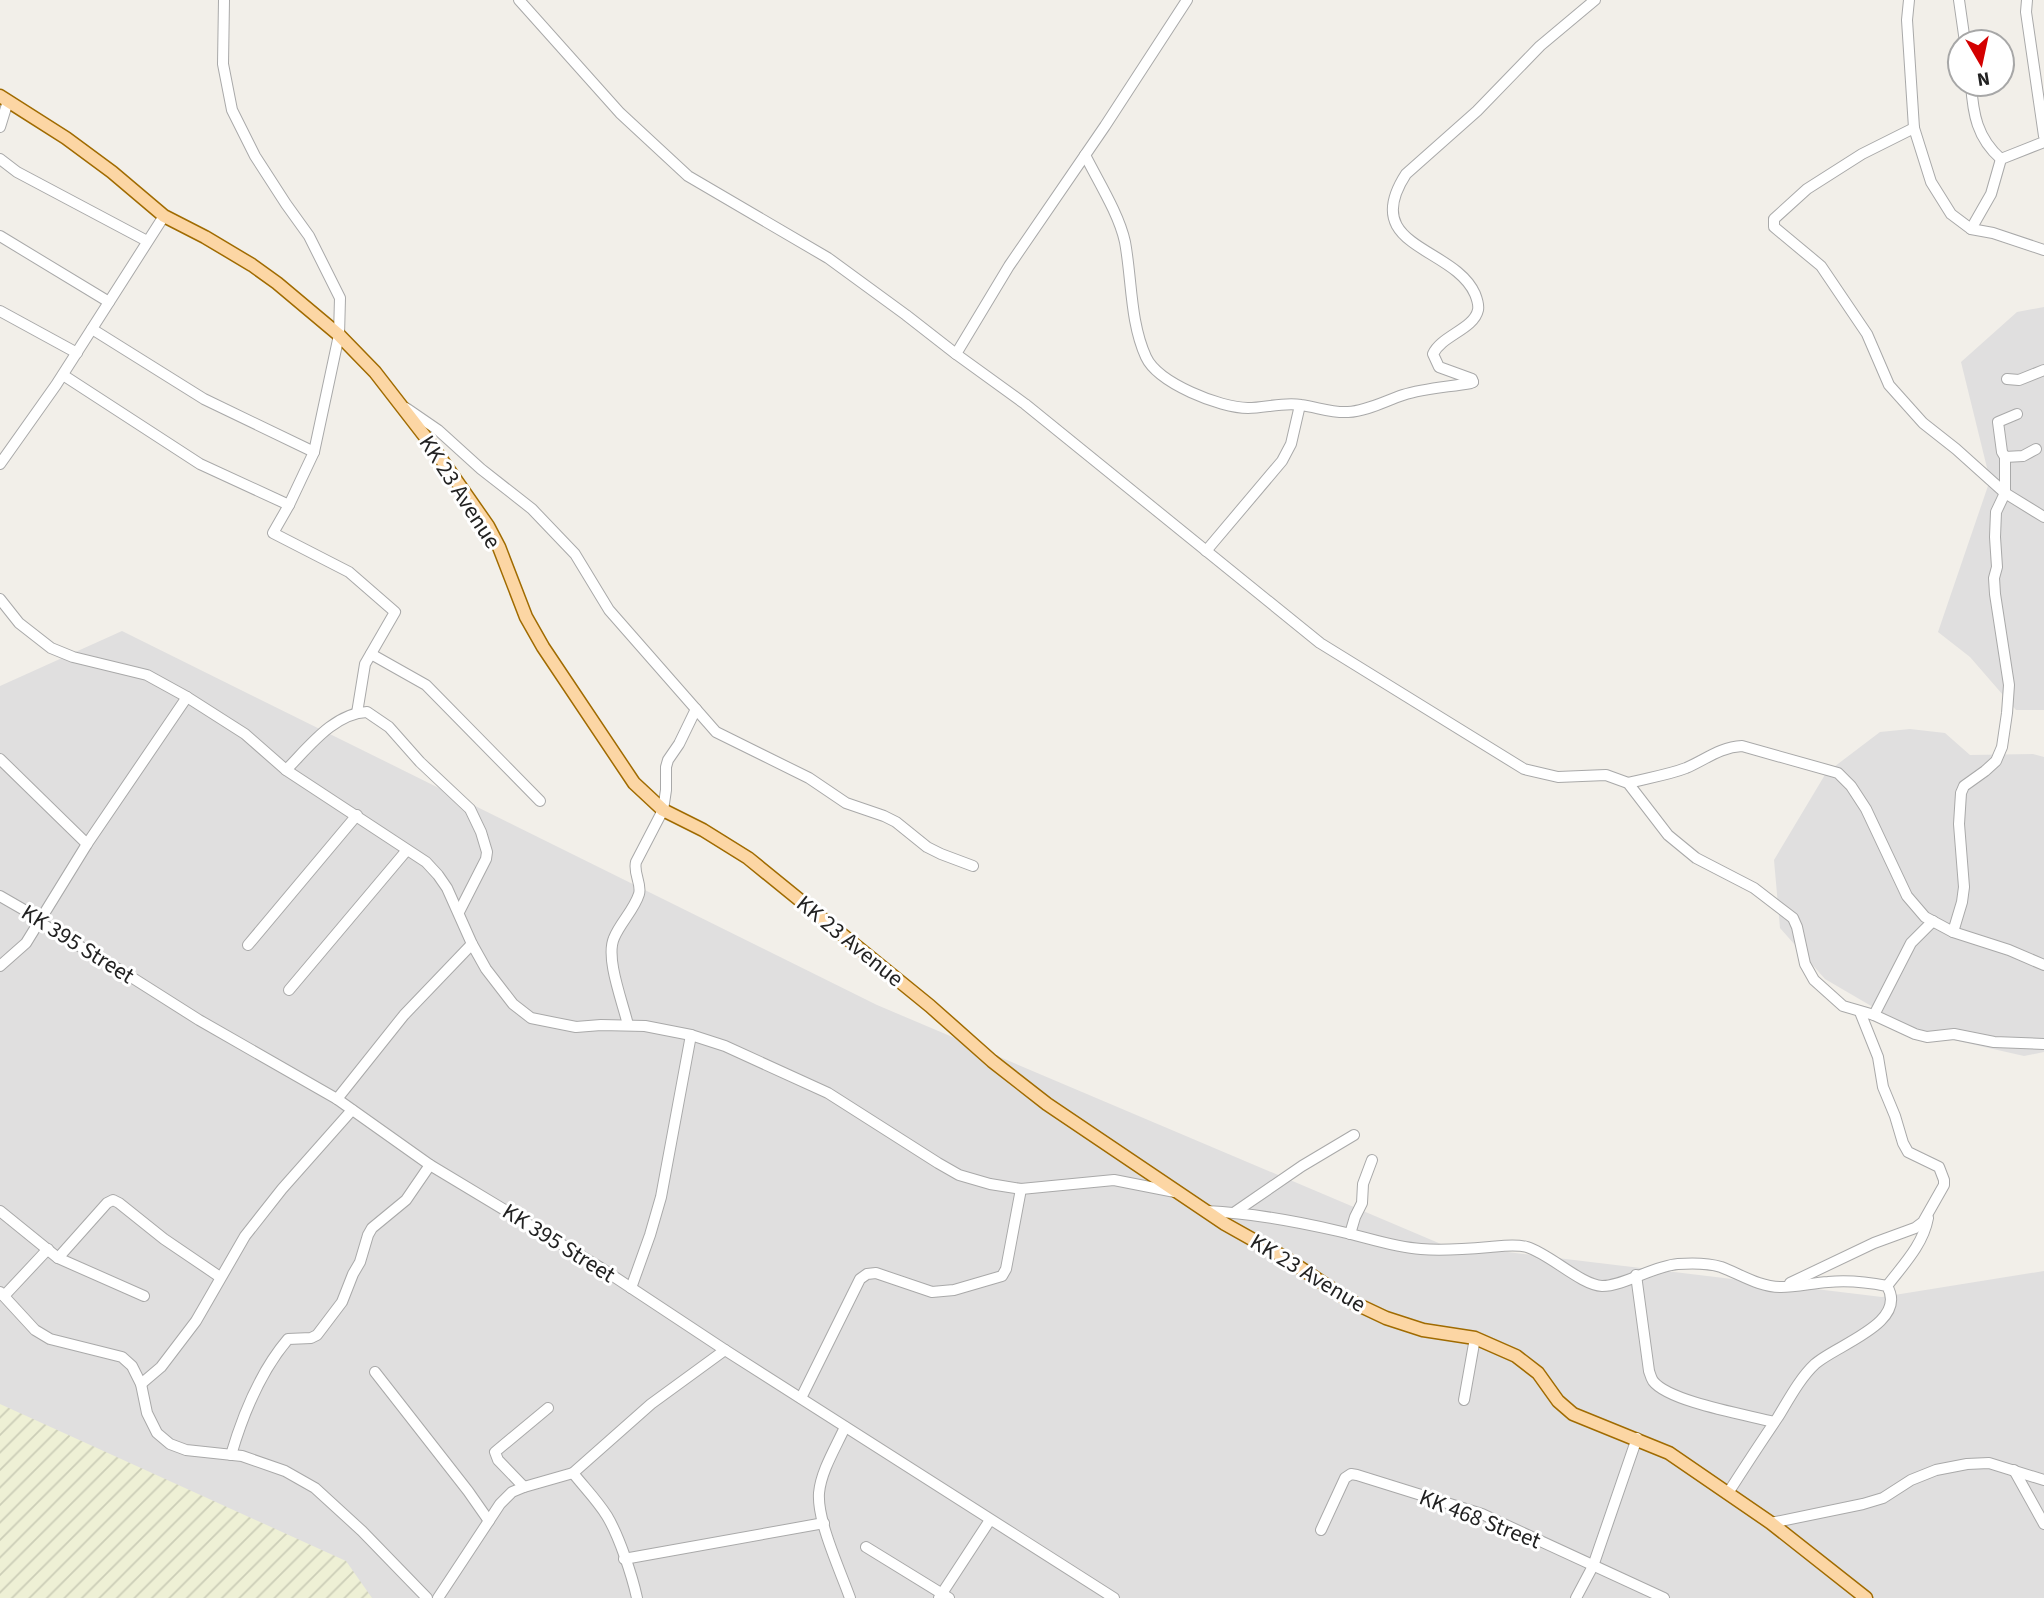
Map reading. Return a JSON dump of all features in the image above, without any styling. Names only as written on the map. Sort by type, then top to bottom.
[{"type":"main road","name":"KK 23 Avenue","points":[[4,99],[103,165],[164,216],[252,265],[340,335],[375,372],[430,443],[488,526],[526,617],[563,680],[634,783],[663,810],[703,830],[748,858],[930,1006],[992,1062],[1047,1104],[1225,1224],[1284,1257],[1350,1301],[1386,1318],[1423,1330],[1475,1338],[1516,1356],[1538,1373],[1558,1401],[1573,1414],[1669,1453],[1771,1524],[1866,1598]]},
{"type":"street","points":[[224,0],[223,64],[232,110],[255,156],[309,236],[340,298],[340,335],[314,452],[273,533],[349,572],[395,612],[365,664],[357,713]]},
{"type":"street","points":[[519,0],[620,113],[688,176],[828,258],[906,315],[1025,404],[1320,643],[1524,769],[1558,777],[1606,775],[1628,783],[1668,835],[1696,858],[1754,888],[1793,918],[1805,964],[1814,980],[1843,1006],[1927,1037],[1954,1034],[1994,1042],[2044,1044]]},
{"type":"street","points":[[956,354],[1009,265],[1085,155],[1186,0]]},
{"type":"street","points":[[1085,155],[1124,239],[1136,322],[1147,359],[1158,373],[1189,391],[1230,406],[1247,408],[1300,405],[1323,411],[1347,412],[1366,409],[1405,394],[1471,383],[1472,379],[1439,367],[1433,354],[1436,347],[1470,322],[1478,312],[1478,301],[1472,286],[1454,269],[1406,238],[1396,223],[1392,208],[1398,186],[1406,174],[1477,111],[1540,46],[1595,0]]},
{"type":"street","points":[[1909,0],[1907,20],[1914,128],[1931,181],[1951,214],[1971,229],[1993,233],[2044,250]]},
{"type":"street","points":[[1959,0],[1963,28]]},
{"type":"street","points":[[2027,0],[2026,12],[2044,136]]},
{"type":"street","points":[[1972,98],[1973,114],[1978,128],[1990,150],[2001,159]]},
{"type":"street","points":[[0,127],[4,99]]},
{"type":"street","points":[[1914,128],[1861,153],[1807,189],[1774,219],[1774,227],[1821,266],[1867,334],[1889,385],[1923,423],[2005,493],[2044,517]]},
{"type":"street","points":[[2001,159],[2044,142]]},
{"type":"street","points":[[0,159],[17,172],[147,241]]},
{"type":"street","points":[[1971,229],[1991,194],[2001,159]]},
{"type":"street","points":[[0,464],[63,375],[164,216]]},
{"type":"street","points":[[0,236],[109,302]]},
{"type":"street","points":[[0,312],[77,353]]},
{"type":"street","points":[[92,329],[204,398],[314,452]]},
{"type":"street","points":[[2007,379],[2019,380],[2044,370]]},
{"type":"street","points":[[63,375],[200,464],[289,505]]},
{"type":"street","points":[[400,404],[438,430],[481,469],[532,509],[575,554],[609,610],[716,732],[808,778],[846,803],[896,822],[927,847],[973,866]]},
{"type":"street","points":[[1206,551],[1282,461],[1291,444],[1300,405]]},
{"type":"street","points":[[1953,932],[1964,887],[1959,824],[1961,793],[1964,786],[1996,761],[2002,747],[2007,713],[2009,685],[1994,578],[1997,566],[1996,512],[2005,493],[2005,457],[1998,422],[2017,414]]},
{"type":"street","points":[[2005,457],[2023,456],[2036,449]]},
{"type":"street","points":[[0,599],[19,623],[51,648],[73,657],[146,675],[187,697],[245,734],[286,770],[426,862],[438,875],[459,912],[471,944],[486,969],[513,1004],[531,1018],[576,1027],[628,1025],[691,1035],[725,1046],[828,1093],[959,1175],[990,1184],[1021,1189],[1114,1180],[1178,1193]]},
{"type":"street","points":[[371,654],[426,685],[540,801]]},
{"type":"street","points":[[0,966],[26,943],[87,844],[187,697]]},
{"type":"street","points":[[628,1025],[614,968],[612,940],[637,898],[639,887],[634,866],[663,810],[668,760],[696,709]]},
{"type":"street","points":[[286,770],[324,732],[350,715],[367,712],[389,727],[470,809],[477,821],[485,845],[485,859],[459,912]]},
{"type":"street","points":[[1628,783],[1686,768],[1718,751],[1742,746],[1838,774],[1851,786],[1866,809],[1907,896],[1925,917],[1953,932],[2009,950],[2044,965]]},
{"type":"street","points":[[0,759],[87,844]]},
{"type":"street","points":[[248,945],[357,816]]},
{"type":"street","points":[[289,989],[407,850]]},
{"type":"street","name":"KK 395 Street","points":[[0,895],[39,922],[199,1020],[337,1099],[430,1165],[509,1210],[631,1287],[1114,1598]]},
{"type":"street","points":[[1874,1016],[1911,943],[1933,921]]},
{"type":"street","points":[[337,1099],[404,1015],[471,944]]},
{"type":"street","points":[[1781,1287],[1874,1243],[1916,1228],[1923,1222],[1944,1185],[1939,1167],[1908,1152],[1903,1143],[1883,1087],[1876,1050],[1860,1012]]},
{"type":"street","points":[[631,1287],[661,1197],[691,1035]]},
{"type":"street","points":[[141,1384],[161,1367],[177,1348],[245,1237],[352,1110]]},
{"type":"street","points":[[1235,1212],[1302,1166],[1354,1135]]},
{"type":"street","points":[[1350,1234],[1362,1203],[1363,1184],[1372,1160]]},
{"type":"street","points":[[231,1455],[242,1419],[269,1365],[288,1339],[311,1338],[317,1335],[342,1302],[372,1228],[407,1200],[430,1165]]},
{"type":"street","points":[[801,1398],[860,1279],[867,1274],[876,1273],[933,1292],[954,1290],[1002,1276],[1006,1269],[1021,1189]]},
{"type":"street","points":[[58,1258],[107,1203],[113,1200],[220,1278]]},
{"type":"street","points":[[0,1211],[58,1258],[144,1296]]},
{"type":"street","points":[[1206,1211],[1255,1215],[1386,1244],[1421,1249],[1526,1247],[1591,1284],[1601,1286],[1655,1268],[1701,1263],[1781,1287],[1831,1281],[1857,1281],[1886,1286],[1891,1293],[1892,1302],[1884,1318],[1815,1364],[1797,1386],[1728,1493]]},
{"type":"street","points":[[1886,1286],[1917,1246],[1924,1233],[1929,1211]]},
{"type":"street","points":[[48,1250],[2,1294],[35,1330],[50,1339],[121,1357],[132,1366],[141,1384],[146,1413],[157,1433],[170,1444],[186,1450],[242,1456],[285,1471],[315,1488],[362,1531],[427,1598]]},
{"type":"street","points":[[1636,1275],[1649,1371],[1653,1381],[1664,1390],[1684,1399],[1774,1422]]},
{"type":"street","points":[[1464,1401],[1475,1338]]},
{"type":"street","points":[[438,1598],[500,1504],[512,1492],[573,1473],[651,1404],[725,1350]]},
{"type":"street","points":[[375,1372],[489,1521]]},
{"type":"street","points":[[524,1487],[498,1460],[495,1452],[548,1408]]},
{"type":"street","points":[[845,1427],[823,1477],[819,1494],[824,1523],[850,1598]]},
{"type":"street","points":[[1576,1598],[1593,1566],[1637,1438]]},
{"type":"street","points":[[1771,1524],[1883,1498],[1911,1480],[1936,1470],[1967,1464],[1989,1463],[2044,1480]]},
{"type":"street","points":[[2014,1470],[2044,1524]]},
{"type":"street","points":[[573,1473],[614,1529],[632,1576],[637,1598]]},
{"type":"street","name":"KK 468 Street","points":[[1321,1530],[1345,1478],[1351,1474],[1482,1514],[1664,1598]]},
{"type":"street","points":[[866,1548],[944,1596],[990,1520]]},
{"type":"street","points":[[624,1559],[824,1523]]},
{"type":"shaded area","points":[[2044,307],[2044,710],[2016,710],[1970,657],[1938,632],[1990,480],[1961,362],[2017,312]]},
{"type":"shaded area","points":[[122,631],[877,1005],[1441,1244],[1882,1297],[2044,1271],[2044,1598],[210,1598],[0,1460],[0,686]]},
{"type":"shaded area","points":[[1910,729],[1945,733],[1970,755],[2033,754],[2044,757],[2044,1052],[2024,1056],[1914,1031],[1825,979],[1780,928],[1774,860],[1826,773],[1880,732]]},
{"type":"green space","points":[[0,1404],[346,1561],[372,1598],[0,1598]]}]
